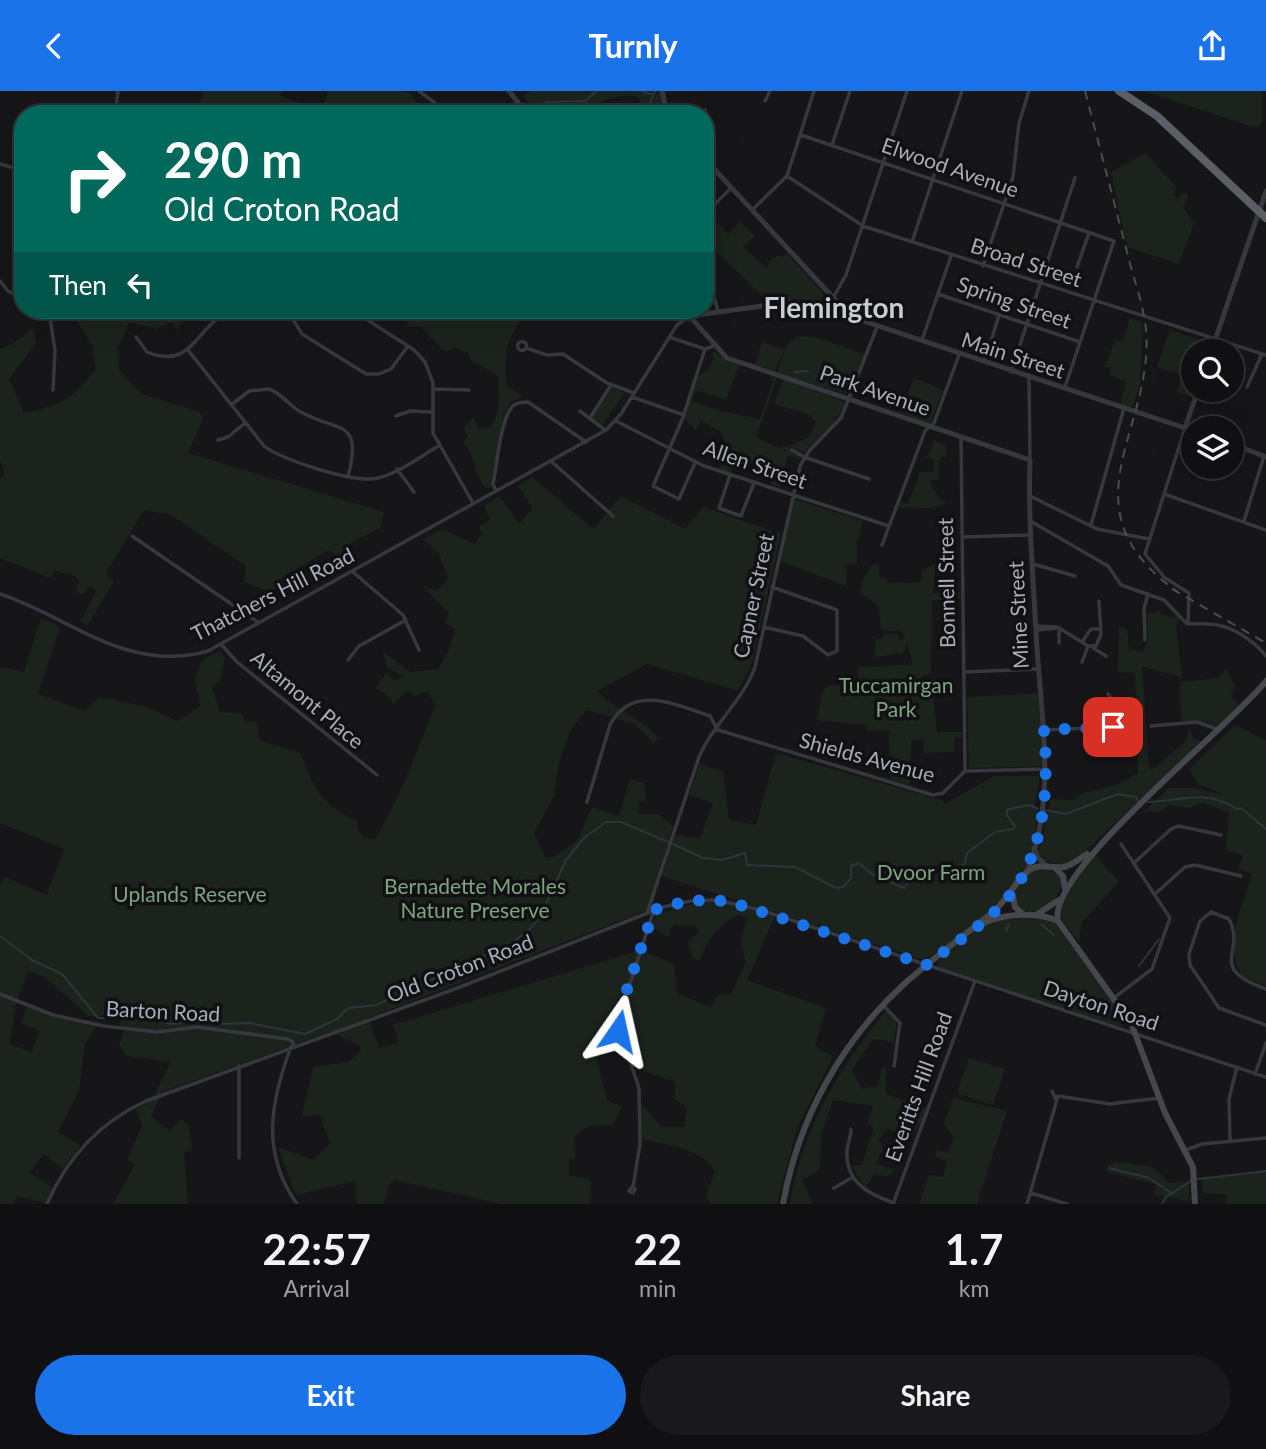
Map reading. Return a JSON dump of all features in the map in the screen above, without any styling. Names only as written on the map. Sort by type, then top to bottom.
[{"type":"highway","points":[[1119,91],[1154,114],[1261,215],[1266,224]]},
{"type":"main road","points":[[1195,1204],[1196,1178],[1159,1098],[1135,1033],[1115,997],[1058,921],[1057,907],[1062,895],[1092,852],[1211,739],[1266,681]]},
{"type":"main road","points":[[783,1204],[796,1150],[817,1100],[847,1049],[883,1005],[927,965],[973,929],[1012,892],[1026,872],[1037,866],[1066,866],[1092,852]]},
{"type":"main road","points":[[1035,916],[1062,895],[1064,879],[1050,867]]},
{"type":"main road","points":[[1012,892],[1015,907],[1026,916]]},
{"type":"main road","points":[[973,929],[996,918],[1035,916],[1058,921]]},
{"type":"street","points":[[419,91],[438,105]]},
{"type":"street","points":[[512,91],[523,105]]},
{"type":"street","points":[[765,101],[770,91]]},
{"type":"street","points":[[752,210],[787,176],[815,91]]},
{"type":"street","points":[[844,91],[847,100]]},
{"type":"street","points":[[832,145],[850,91]]},
{"type":"street","points":[[824,308],[846,275],[907,91]]},
{"type":"street","points":[[911,242],[962,91]]},
{"type":"street","points":[[983,266],[1014,173],[1019,124],[1029,91]]},
{"type":"street","name":"Elwood Avenue","points":[[801,135],[1114,241],[1094,302]]},
{"type":"street","points":[[714,169],[853,319]]},
{"type":"street","name":"Broad Street","points":[[787,176],[863,226],[1216,339]]},
{"type":"street","points":[[1010,372],[1075,178]]},
{"type":"street","points":[[714,205],[731,187]]},
{"type":"street","points":[[1216,339],[1261,215],[1266,191]]},
{"type":"street","points":[[1077,267],[1089,232]]},
{"type":"street","points":[[922,342],[951,256]]},
{"type":"street","points":[[0,281],[14,294]]},
{"type":"street","name":"Spring Street","points":[[938,294],[1080,342]]},
{"type":"street","points":[[714,299],[718,312]]},
{"type":"street","name":"Main Street","points":[[714,312],[791,302],[824,308],[1181,427]]},
{"type":"street","points":[[1064,389],[1094,302]]},
{"type":"street","points":[[984,363],[999,315]]},
{"type":"street","points":[[50,319],[55,351],[53,390]]},
{"type":"street","points":[[136,338],[142,349],[157,355],[174,356],[188,350],[221,319]]},
{"type":"street","points":[[293,319],[302,334],[366,373],[379,374],[391,369],[408,346]]},
{"type":"street","points":[[366,319],[408,346],[428,367],[433,389],[433,433],[473,503]]},
{"type":"street","name":"Thatchers Hill Road","points":[[0,594],[135,654],[188,656],[221,644],[605,430],[616,421],[680,322],[685,319]]},
{"type":"street","name":"Park Avenue","points":[[693,319],[714,346],[731,359],[1030,460]]},
{"type":"street","points":[[701,327],[702,319]]},
{"type":"street","name":"Capner Street","points":[[647,913],[699,757],[715,728],[752,675],[792,495],[804,457],[834,427],[849,399],[877,327]]},
{"type":"street","points":[[670,337],[705,349],[714,346]]},
{"type":"street","points":[[526,348],[547,355],[563,354],[611,385],[684,415]]},
{"type":"street","name":"Broad Street","points":[[1244,348],[1264,355]]},
{"type":"street","points":[[695,463],[681,498],[677,499],[657,489],[653,482],[684,415],[705,349]]},
{"type":"street","points":[[188,350],[230,406],[272,453],[348,476],[371,479],[397,469],[440,445]]},
{"type":"street","points":[[882,545],[925,431],[930,427],[959,355]]},
{"type":"street","points":[[1247,387],[1264,355]]},
{"type":"street","name":"Mine Street","points":[[1026,872],[1034,848],[1046,769],[1030,496],[1029,378]]},
{"type":"street","points":[[590,418],[611,385]]},
{"type":"street","points":[[230,406],[249,391],[269,389],[304,414],[336,424],[347,432],[353,445],[348,476]]},
{"type":"street","points":[[433,389],[469,390]]},
{"type":"street","points":[[496,491],[493,484],[502,435],[512,407],[520,402],[528,402],[586,442]]},
{"type":"street","points":[[1091,525],[1124,408]]},
{"type":"street","points":[[396,416],[410,411],[431,412]]},
{"type":"street","points":[[580,411],[605,430]]},
{"type":"street","name":"Allen Street","points":[[616,421],[695,463],[889,526]]},
{"type":"street","points":[[218,440],[228,437],[245,423]]},
{"type":"street","name":"Bonnell Street","points":[[961,437],[965,771]]},
{"type":"street","points":[[1181,441],[1149,539],[1146,558],[1165,578],[1189,593],[1188,624]]},
{"type":"street","points":[[1244,449],[1265,457],[1244,522]]},
{"type":"street","points":[[792,450],[804,457],[869,479]]},
{"type":"street","points":[[551,461],[613,516]]},
{"type":"street","points":[[397,469],[414,492]]},
{"type":"street","points":[[730,475],[719,508],[741,516],[754,483]]},
{"type":"street","points":[[1164,494],[1266,530]]},
{"type":"street","points":[[1030,496],[1091,525],[1149,539]]},
{"type":"street","points":[[1032,522],[1108,566],[1121,585],[1166,601],[1188,624],[1210,624],[1234,631],[1256,644],[1266,656]]},
{"type":"street","points":[[962,537],[1032,534]]},
{"type":"street","points":[[132,536],[259,623]]},
{"type":"street","points":[[1033,563],[1075,576]]},
{"type":"street","points":[[354,572],[406,619],[419,650]]},
{"type":"street","points":[[764,627],[803,636],[828,655],[837,651],[837,610],[772,587]]},
{"type":"street","points":[[1145,640],[1144,608],[1148,594]]},
{"type":"street","points":[[1082,662],[1089,647],[1099,642],[1099,601]]},
{"type":"street","points":[[348,660],[359,646],[406,619]]},
{"type":"street","points":[[1036,628],[1059,628],[1105,656]]},
{"type":"street","points":[[1059,628],[1059,643]]},
{"type":"street","points":[[1082,642],[1091,629],[1101,629]]},
{"type":"street","name":"Altamont Place","points":[[221,644],[237,662],[377,775]]},
{"type":"street","points":[[964,672],[1039,669]]},
{"type":"street","points":[[1108,694],[1114,755]]},
{"type":"street","points":[[587,802],[608,730],[624,708],[634,702],[654,700],[710,716],[726,714]]},
{"type":"street","points":[[710,716],[715,728]]},
{"type":"street","points":[[1151,726],[1197,722],[1211,727],[1223,727]]},
{"type":"street","points":[[1044,730],[1113,727]]},
{"type":"street","points":[[1211,727],[1211,739]]},
{"type":"street","name":"Shields Avenue","points":[[715,728],[933,795],[943,793],[965,771],[1046,769]]},
{"type":"street","points":[[1134,863],[1179,826],[1221,835]]},
{"type":"street","points":[[1115,997],[1149,973],[1156,963],[1170,918],[1121,844]]},
{"type":"street","points":[[1034,848],[1038,858],[1050,867]]},
{"type":"street","points":[[1156,894],[1185,867],[1195,865],[1241,876]]},
{"type":"street","name":"Old Croton Road","points":[[47,1204],[77,1154],[119,1116],[152,1098],[455,989],[654,910],[698,900],[734,903],[927,965]]},
{"type":"street","points":[[633,1187],[640,1142],[639,1088],[617,1023],[654,910]]},
{"type":"street","points":[[1266,989],[1244,981],[1234,972],[1230,957],[1232,926],[1229,919],[1215,913],[1203,917],[1189,954],[1190,965],[1219,1008],[1266,1025]]},
{"type":"street","name":"Dayton Road","points":[[927,965],[1266,1077]]},
{"type":"street","name":"Everitts Hill Road","points":[[894,1203],[975,981]]},
{"type":"street","name":"Barton Road","points":[[0,994],[53,1015],[97,1025],[157,1032],[197,1027],[287,1038],[292,1041],[292,1047]]},
{"type":"street","points":[[883,1005],[900,1023],[894,1066]]},
{"type":"street","points":[[1255,1074],[1266,1043]]},
{"type":"street","points":[[292,1047],[275,1099],[271,1137],[280,1176],[297,1204]]},
{"type":"street","points":[[239,1066],[239,1158]]},
{"type":"street","points":[[1230,1140],[1230,1094],[1237,1067]]},
{"type":"street","points":[[1052,1091],[1056,1100]]},
{"type":"street","points":[[1027,1204],[1056,1100],[1060,1094],[1110,1104],[1159,1098]]},
{"type":"street","points":[[851,1129],[848,1160],[853,1177],[863,1190],[894,1203]]},
{"type":"street","points":[[1185,1150],[1197,1145],[1230,1140],[1266,1138]]},
{"type":"street","points":[[834,1188],[853,1177]]},
{"type":"street","points":[[1031,1193],[1067,1204]]},
{"type":"green space","points":[[203,91],[282,91],[280,96],[306,105],[200,105]]},
{"type":"green space","points":[[328,91],[400,91],[411,94],[418,105],[323,105]]},
{"type":"green space","points":[[530,91],[659,91],[662,105],[643,105],[638,97],[620,96],[593,105],[530,105],[523,96]]},
{"type":"green space","points":[[1143,91],[1262,91],[1262,123],[1257,128]]},
{"type":"green space","points":[[1146,153],[1177,188],[1173,195],[1177,199],[1184,192],[1189,195],[1183,208],[1194,222],[1179,264],[1127,247],[1111,172]]},
{"type":"green space","points":[[714,220],[729,234],[740,222],[755,236],[743,247],[767,268],[772,258],[780,255],[782,258],[787,253],[826,297],[823,303],[794,299],[769,302],[714,250]]},
{"type":"green space","points":[[1130,318],[1143,322],[1140,384],[1132,408],[1120,404],[1126,382],[1110,375],[1111,368],[1105,366],[1115,340],[1123,342]]},
{"type":"green space","points":[[76,319],[186,319],[176,330],[172,322],[157,329],[129,323],[118,348],[119,370],[142,394],[200,412],[203,419],[188,453],[384,512],[380,528],[343,547],[358,560],[349,565],[329,550],[284,576],[273,593],[244,582],[246,566],[171,515],[144,510],[108,570],[107,575],[114,581],[88,625],[80,622],[95,594],[94,587],[89,587],[83,595],[75,591],[79,581],[75,576],[54,570],[50,578],[0,558],[0,479],[4,475],[4,467],[0,462],[0,349],[13,344],[33,327],[36,343],[9,379],[24,413],[57,404],[81,387],[96,368],[92,346]]},
{"type":"green space","points":[[409,319],[522,319],[511,336],[505,363],[507,386],[523,397],[510,402],[503,421],[493,486],[487,489],[479,478],[471,453],[463,442],[468,436],[463,428],[474,417],[478,429],[490,428],[498,409],[498,376],[471,360],[468,353],[456,348],[444,351],[421,327],[406,326]]},
{"type":"green space","points":[[1170,330],[1198,339],[1181,339],[1181,375],[1157,367]]},
{"type":"green space","points":[[798,336],[815,337],[864,354],[848,394],[777,373],[786,346]]},
{"type":"green space","points":[[762,342],[784,350],[775,371],[755,364]]},
{"type":"green space","points":[[711,351],[740,365],[739,369],[726,400],[696,390],[692,401],[720,411],[760,419],[773,381],[771,376],[777,378],[756,437],[781,449],[786,445],[800,455],[799,459],[788,455],[780,488],[770,484],[774,472],[739,459],[735,460],[731,473],[719,469],[721,462],[715,457],[718,449],[726,445],[721,432],[701,420],[696,431],[684,418],[698,376],[708,370],[714,358]]},
{"type":"green space","points":[[914,378],[943,390],[930,424],[898,412],[901,404],[914,408],[917,400],[907,396]]},
{"type":"green space","points":[[783,379],[845,402],[838,417],[833,416],[836,421],[803,453],[790,446],[809,437],[816,421],[809,415],[774,404]]},
{"type":"green space","points":[[612,388],[625,393],[602,425],[592,418]]},
{"type":"green space","points":[[934,440],[946,445],[946,457],[940,458],[938,480],[929,481],[938,496],[947,504],[930,508],[897,507],[899,501],[907,504],[919,472],[934,472],[934,460],[925,456],[928,456]]},
{"type":"green space","points":[[532,477],[593,529],[621,496],[685,529],[703,507],[781,534],[752,663],[738,691],[647,664],[597,691],[651,730],[658,738],[654,744],[635,724],[586,710],[570,731],[558,766],[554,796],[534,833],[546,858],[556,856],[578,839],[592,807],[619,816],[630,779],[644,783],[646,801],[639,801],[639,814],[658,814],[673,826],[661,865],[653,908],[368,1018],[379,1048],[398,1042],[393,1025],[641,950],[674,964],[677,993],[710,1007],[718,994],[731,995],[746,961],[740,943],[747,918],[739,915],[719,928],[699,961],[692,958],[688,941],[699,932],[696,926],[674,925],[669,930],[669,937],[651,927],[656,915],[689,905],[716,902],[742,906],[775,916],[747,980],[826,1008],[815,1046],[833,1057],[797,1128],[777,1204],[711,1204],[706,1195],[715,1171],[709,1163],[692,1152],[642,1139],[641,1104],[662,1127],[684,1127],[687,1107],[675,1100],[675,1082],[641,1070],[619,1030],[607,1031],[597,1059],[607,1100],[622,1107],[613,1125],[588,1126],[574,1137],[575,1159],[569,1159],[569,1175],[591,1180],[590,1204],[502,1204],[394,1180],[389,1185],[384,1204],[357,1204],[355,1181],[296,1195],[278,1147],[313,1160],[330,1143],[320,1115],[302,1116],[313,1067],[348,1062],[361,1050],[358,1044],[330,1032],[162,1092],[151,1116],[170,1131],[179,1119],[188,1123],[192,1151],[184,1152],[188,1204],[113,1204],[135,1165],[127,1160],[142,1126],[136,1109],[151,1102],[171,1062],[126,1056],[119,1044],[125,1029],[120,1028],[121,1015],[88,1016],[45,977],[28,971],[15,1007],[10,1044],[32,1052],[40,1030],[21,1024],[27,1006],[97,1025],[85,1044],[79,1090],[58,1132],[80,1145],[63,1169],[44,1154],[30,1173],[55,1189],[48,1204],[17,1196],[13,1204],[0,1204],[0,886],[4,877],[47,895],[64,849],[0,823],[0,667],[24,672],[41,618],[60,627],[38,694],[85,711],[99,697],[147,707],[178,721],[200,706],[195,680],[202,660],[221,651],[225,657],[220,680],[212,688],[220,712],[241,713],[245,721],[257,722],[259,740],[301,753],[320,795],[335,809],[357,821],[358,830],[364,837],[375,839],[400,790],[435,706],[428,691],[415,696],[408,690],[391,706],[392,700],[376,687],[387,673],[395,681],[403,676],[387,667],[383,651],[410,672],[438,669],[448,652],[455,629],[445,623],[449,613],[422,585],[436,591],[448,579],[440,555],[424,539],[442,529],[475,544],[482,533],[479,527],[490,519],[484,506],[500,496],[519,524],[533,508],[518,486]]},
{"type":"green space","points":[[794,499],[863,521],[857,543],[857,563],[847,564],[846,586],[780,561]]},
{"type":"green space","name":"Tuccamirgan Park","points":[[873,564],[879,565],[879,577],[886,578],[887,583],[921,582],[922,571],[935,564],[933,593],[960,592],[960,599],[932,600],[931,673],[921,677],[933,697],[937,732],[962,732],[962,738],[954,738],[954,752],[924,753],[923,739],[911,741],[910,786],[890,779],[889,730],[867,731],[866,725],[817,720],[822,692],[829,685],[858,686],[858,667],[913,665],[906,641],[906,648],[902,653],[875,657],[876,639],[883,639],[884,634],[897,634],[899,640],[905,638],[902,631],[881,630],[879,607],[860,592],[862,581]]},
{"type":"green space","points":[[1158,612],[1174,618],[1176,615],[1180,620],[1176,625],[1182,678],[1142,666],[1149,768],[1152,770],[1185,742],[1189,727],[1194,739],[1202,742],[1081,855],[1064,864],[1043,861],[1037,849],[1040,849],[1051,799],[1073,800],[1084,793],[1119,784],[1138,773],[1135,673],[1118,672],[1119,626],[1127,630],[1129,649],[1143,652],[1148,640],[1147,614]]},
{"type":"green space","points":[[1226,668],[1235,686],[1231,696],[1240,705],[1218,726],[1200,721],[1181,721],[1180,682],[1218,678]]},
{"type":"green space","points":[[1038,693],[1043,766],[969,768],[967,697]]},
{"type":"green space","points":[[1235,725],[1266,740],[1266,986],[1242,976],[1236,963],[1236,925],[1252,874],[1238,869],[1243,856],[1226,850],[1229,813],[1203,803],[1190,808],[1168,805],[1160,812],[1147,811],[1140,815],[1169,788],[1193,788],[1225,795],[1198,784],[1189,769]]},
{"type":"green space","name":"Dvoor Farm","points":[[776,753],[941,800],[945,804],[994,776],[1040,776],[1034,810],[1038,810],[1035,838],[1028,864],[1010,889],[980,919],[947,946],[921,959],[661,876],[675,835],[700,839],[713,803],[689,795],[700,764],[723,772],[729,820],[756,825]]},
{"type":"green space","points":[[1095,854],[1119,882],[1082,922],[1079,942],[1062,920],[1059,909],[1078,875]]},
{"type":"green space","points":[[1047,868],[1061,877],[1059,893],[1055,900],[1035,912],[1019,909],[1014,895],[1020,884],[1031,873]]},
{"type":"green space","points":[[1005,919],[1039,919],[1057,925],[1119,1008],[1126,1025],[1118,1026],[940,968],[938,961],[969,935],[986,925]]},
{"type":"green space","points":[[886,1011],[897,1017],[894,1042],[873,1039],[852,1070],[862,1089],[878,1086],[882,1066],[886,1069],[886,1094],[928,1109],[914,1135],[886,1129],[879,1140],[883,1148],[876,1164],[897,1170],[887,1176],[874,1174],[866,1187],[851,1166],[862,1165],[874,1127],[867,1125],[873,1106],[833,1100],[821,1135],[820,1170],[802,1180],[813,1204],[790,1204],[803,1151],[813,1125],[838,1078]]},
{"type":"green space","points":[[969,1058],[1005,1069],[993,1105],[957,1093]]},
{"type":"green space","points":[[953,1098],[1007,1111],[977,1204],[919,1204],[929,1175],[943,1177],[947,1161],[935,1157],[936,1149],[948,1153],[954,1137],[944,1124]]},
{"type":"green space","points":[[1115,1162],[1151,1166],[1170,1183],[1189,1181],[1189,1201],[1155,1195],[1156,1184],[1108,1172],[1106,1167]]},
{"type":"green space","points":[[1266,1170],[1266,1204],[1226,1204],[1227,1195],[1203,1193],[1202,1179]]},
{"type":"waterway","points":[[541,105],[547,102],[585,101],[597,91]]},
{"type":"waterway","points":[[642,91],[653,95]]},
{"type":"waterway","points":[[649,105],[655,91]]},
{"type":"waterway","points":[[795,372],[808,371]]},
{"type":"waterway","points":[[1044,810],[1066,814],[1117,794],[1136,797],[1138,802]]},
{"type":"waterway","points":[[1148,802],[1193,797],[1214,799],[1237,809],[1241,808],[1266,829]]},
{"type":"waterway","points":[[673,844],[703,858],[722,860],[745,853],[747,865],[795,867],[836,888],[843,887],[851,878],[851,866],[859,863],[872,874],[904,888],[917,870],[959,868],[965,863],[967,853],[995,832],[1013,829],[1015,826],[1006,814],[1008,809],[1030,805],[1038,809]]},
{"type":"waterway","points":[[203,1012],[220,1024],[249,1023],[305,1034],[337,1019],[348,1008],[376,1005],[510,944],[530,929],[541,915],[566,860],[584,838],[606,822],[621,822],[668,842]]},
{"type":"waterway","points":[[1041,924],[1054,935]]},
{"type":"waterway","points":[[1006,931],[1009,925]]},
{"type":"waterway","points":[[0,936],[32,960],[62,974],[98,1018],[106,1018],[117,1011],[172,1024],[187,1022],[201,1013]]},
{"type":"waterway","points":[[1139,966],[1159,939]]},
{"type":"waterway","points":[[1112,1008],[1119,1017]]},
{"type":"waterway","points":[[1109,1168],[1149,1178],[1173,1194]]},
{"type":"waterway","points":[[1198,1179],[1266,1171]]},
{"type":"waterway","points":[[1162,1204],[1166,1197],[1191,1181]]},
{"type":"railway","points":[[1085,91],[1146,329],[1145,366],[1121,467],[1118,499],[1124,530],[1143,561],[1179,593]]},
{"type":"railway","points":[[1172,589],[1266,643]]},
{"type":"district","name":"Flemington","points":[[834,308]]},
{"type":"route","points":[[618,1031],[619,1013],[654,910],[681,902],[716,900],[734,903],[927,965],[1000,906],[1026,872],[1034,848],[1046,779],[1044,730],[1113,727]]},
{"type":"park label","name":"Uplands Reserve","points":[[190,895]]},
{"type":"park label","name":"Bernadette Morales Nature Preserve","points":[[475,899]]}]
